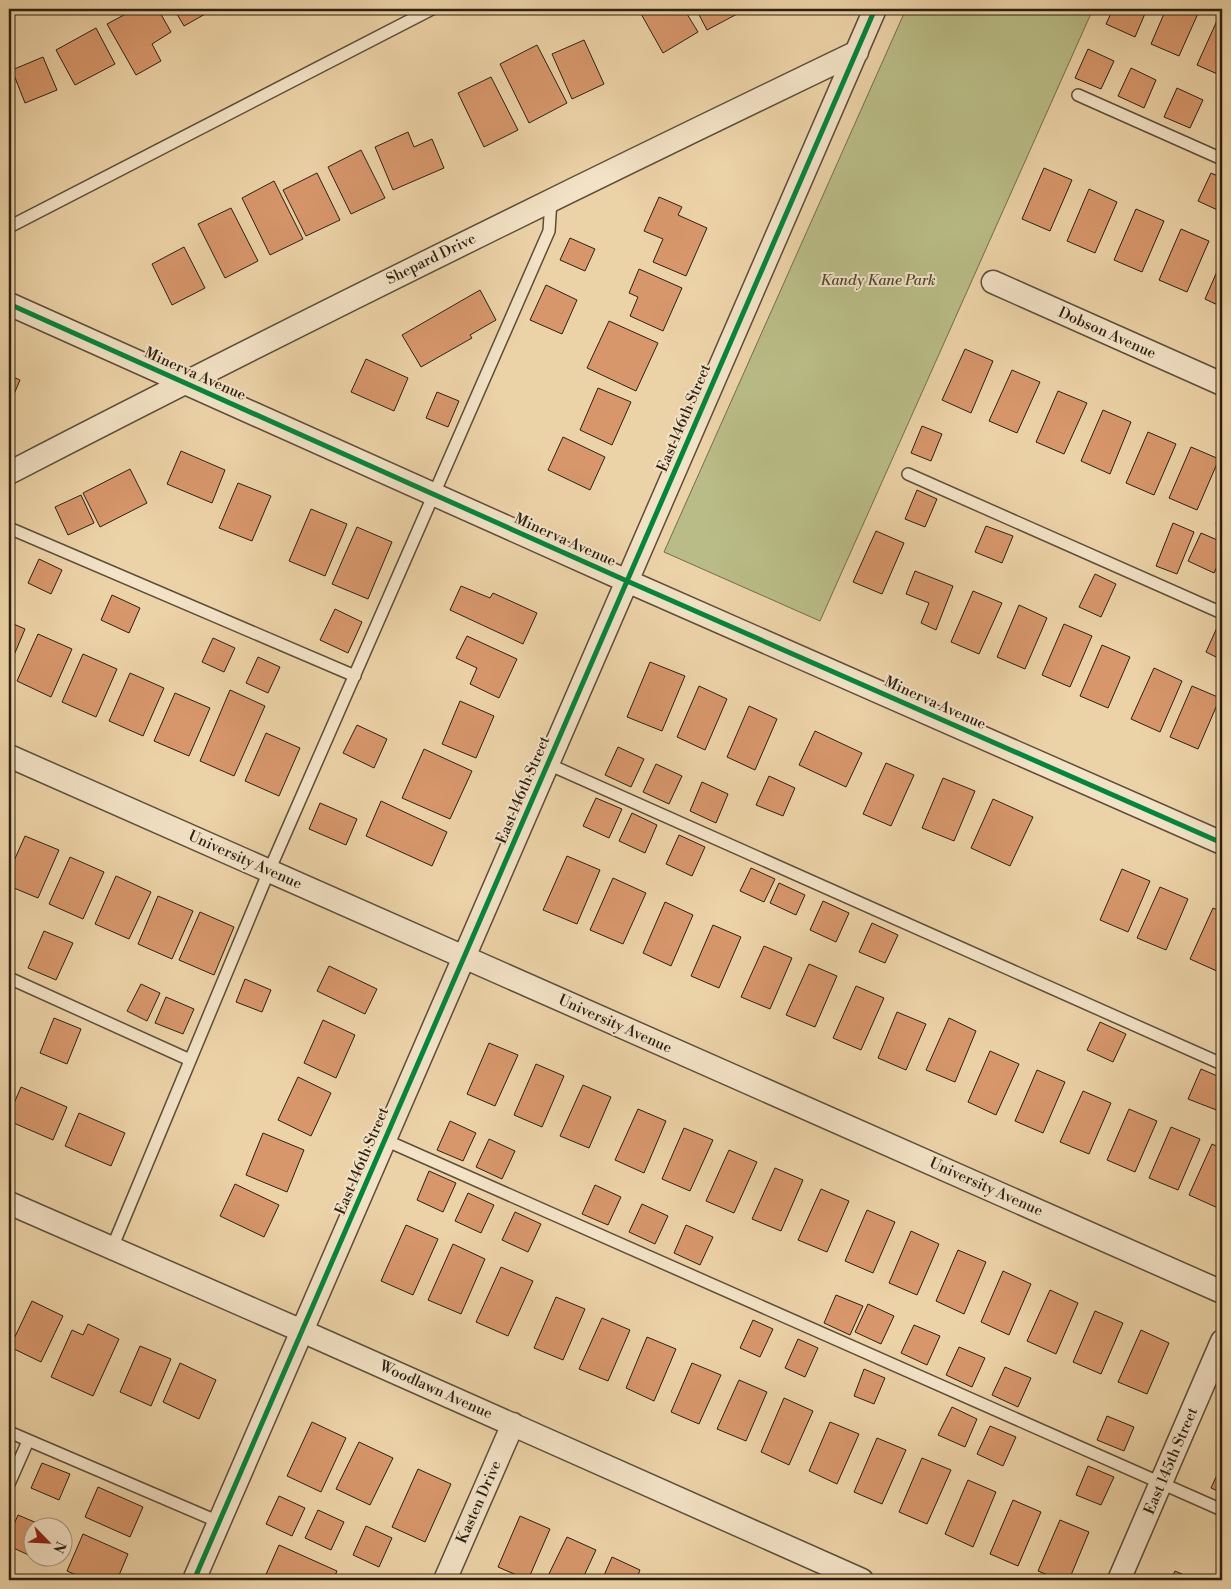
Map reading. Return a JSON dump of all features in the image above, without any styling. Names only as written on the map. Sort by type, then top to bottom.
[{"type":"street","name":"East 146th Street","points":[[194,1580],[875,9]]},
{"type":"street","name":"Shepard Drive","points":[[9,473],[184,382],[552,199],[856,52]]},
{"type":"street","name":"Dobson Avenue","points":[[992,282],[1222,384]]},
{"type":"street","name":"Minerva Avenue","points":[[9,304],[627,581],[1222,843]]},
{"type":"street","name":"University Avenue","points":[[9,756],[1222,1292]]},
{"type":"street","name":"Woodlawn Avenue","points":[[9,1203],[513,1424],[862,1580]]},
{"type":"street","name":"East 145th Street","points":[[1119,1580],[1222,1341]]},
{"type":"street","name":"Kasten Drive","points":[[445,1580],[513,1424]]},
{"type":"lane","points":[[9,227],[432,9]]},
{"type":"lane","points":[[1078,95],[1222,159]]},
{"type":"lane","points":[[112,1248],[269,871],[549,231],[552,199]]},
{"type":"lane","points":[[908,474],[1222,613]]},
{"type":"lane","points":[[9,528],[355,676]]},
{"type":"lane","points":[[548,764],[1222,1064]]},
{"type":"lane","points":[[9,978],[190,1060]]},
{"type":"lane","points":[[385,1140],[1222,1510]]},
{"type":"lane","points":[[9,1432],[219,1522]]},
{"type":"lane","points":[[9,1484],[28,1441]]},
{"type":"green space","name":"Kandy Kane Park","points":[[906,9],[1093,9],[820,621],[664,552]]},
{"type":"building","points":[[135,9],[158,9],[171,32],[152,44],[161,61],[136,75],[107,24]]},
{"type":"building","points":[[174,9],[214,9],[184,26]]},
{"type":"building","points":[[646,9],[684,9],[698,32],[663,53],[640,12]]},
{"type":"building","points":[[696,9],[737,9],[739,13],[707,30]]},
{"type":"building","points":[[1113,9],[1147,9],[1135,37],[1106,24]]},
{"type":"building","points":[[1166,9],[1200,9],[1179,56],[1151,44]]},
{"type":"building","points":[[1220,14],[1222,15],[1222,76],[1197,65]]},
{"type":"building","points":[[96,28],[115,64],[75,85],[56,50]]},
{"type":"building","points":[[584,40],[604,84],[572,99],[552,54]]},
{"type":"building","points":[[537,45],[567,103],[529,123],[500,64]]},
{"type":"building","points":[[1088,49],[1114,61],[1101,89],[1075,78]]},
{"type":"building","points":[[43,57],[57,90],[25,103],[12,70]]},
{"type":"building","points":[[1131,68],[1156,80],[1144,108],[1118,96]]},
{"type":"building","points":[[491,77],[518,130],[484,147],[458,93]]},
{"type":"building","points":[[1177,88],[1203,100],[1190,128],[1164,117]]},
{"type":"building","points":[[408,132],[414,147],[432,139],[444,168],[393,190],[375,147]]},
{"type":"building","points":[[361,150],[385,198],[351,214],[328,167]]},
{"type":"building","points":[[1044,168],[1072,180],[1050,231],[1022,219]]},
{"type":"building","points":[[317,173],[340,220],[306,236],[283,190]]},
{"type":"building","points":[[1211,173],[1222,178],[1222,212],[1198,201]]},
{"type":"building","points":[[274,181],[303,239],[270,255],[242,198]]},
{"type":"building","points":[[1089,189],[1117,202],[1095,253],[1067,241]]},
{"type":"building","points":[[659,197],[682,207],[678,215],[707,228],[686,276],[653,262],[663,239],[644,231]]},
{"type":"building","points":[[231,208],[258,261],[225,278],[198,224]]},
{"type":"building","points":[[1136,209],[1164,221],[1142,272],[1114,260]]},
{"type":"building","points":[[1181,229],[1209,241],[1187,292],[1159,280]]},
{"type":"building","points":[[570,238],[595,249],[585,271],[560,260]]},
{"type":"building","points":[[184,247],[205,288],[172,305],[152,264]]},
{"type":"building","points":[[1222,260],[1222,307],[1205,299]]},
{"type":"building","points":[[639,269],[682,288],[663,331],[630,316],[638,297],[629,293]]},
{"type":"building","points":[[546,285],[577,300],[562,334],[530,320]]},
{"type":"building","points":[[480,290],[496,320],[470,335],[472,338],[421,367],[402,335]]},
{"type":"building","points":[[609,321],[658,343],[636,391],[587,368]]},
{"type":"building","points":[[965,349],[993,361],[971,413],[942,400]]},
{"type":"building","points":[[366,359],[408,378],[394,411],[351,392]]},
{"type":"building","points":[[1012,370],[1040,382],[1017,433],[989,421]]},
{"type":"building","points":[[9,375],[20,380],[9,406]]},
{"type":"building","points":[[598,388],[631,402],[612,445],[580,430]]},
{"type":"building","points":[[1058,391],[1087,403],[1064,454],[1036,442]]},
{"type":"building","points":[[437,392],[459,401],[448,427],[426,418]]},
{"type":"building","points":[[1103,410],[1131,422],[1110,474],[1081,461]]},
{"type":"building","points":[[922,426],[942,434],[931,461],[911,453]]},
{"type":"building","points":[[1148,432],[1176,444],[1154,495],[1126,483]]},
{"type":"building","points":[[563,437],[605,457],[590,490],[548,470]]},
{"type":"building","points":[[1191,447],[1219,459],[1197,510],[1169,498]]},
{"type":"building","points":[[181,451],[225,470],[212,503],[167,484]]},
{"type":"building","points":[[130,469],[147,503],[100,527],[83,493]]},
{"type":"building","points":[[238,483],[271,496],[252,541],[219,528]]},
{"type":"building","points":[[917,490],[937,499],[925,527],[905,519]]},
{"type":"building","points":[[81,495],[94,523],[68,535],[55,507]]},
{"type":"building","points":[[311,509],[347,524],[325,576],[289,561]]},
{"type":"building","points":[[1222,509],[1222,527],[1216,524]]},
{"type":"building","points":[[1173,523],[1194,532],[1177,574],[1156,566]]},
{"type":"building","points":[[986,526],[1013,536],[1002,563],[975,552]]},
{"type":"building","points":[[357,527],[392,542],[368,599],[332,584]]},
{"type":"building","points":[[876,531],[904,543],[882,594],[853,582]]},
{"type":"building","points":[[1201,533],[1222,542],[1222,556],[1214,573],[1188,561]]},
{"type":"building","points":[[39,559],[62,570],[51,594],[28,583]]},
{"type":"building","points":[[915,571],[953,586],[936,630],[921,623],[929,603],[906,594]]},
{"type":"building","points":[[1095,574],[1116,584],[1101,617],[1079,607]]},
{"type":"building","points":[[461,586],[490,598],[493,593],[537,613],[523,644],[450,610]]},
{"type":"building","points":[[973,591],[1002,603],[979,654],[951,642]]},
{"type":"building","points":[[112,595],[140,608],[129,633],[101,620]]},
{"type":"building","points":[[1019,605],[1047,618],[1025,669],[997,657]]},
{"type":"building","points":[[335,609],[362,622],[348,653],[320,640]]},
{"type":"building","points":[[9,622],[25,629],[9,667]]},
{"type":"building","points":[[1219,623],[1222,624],[1222,660],[1206,652]]},
{"type":"building","points":[[1064,624],[1092,636],[1070,687],[1042,675]]},
{"type":"building","points":[[38,634],[72,649],[51,697],[17,681]]},
{"type":"building","points":[[467,636],[517,659],[499,698],[470,684],[477,668],[456,658]]},
{"type":"building","points":[[213,638],[235,648],[224,672],[202,662]]},
{"type":"building","points":[[1102,645],[1130,657],[1108,708],[1080,696]]},
{"type":"building","points":[[83,654],[117,669],[96,717],[62,702]]},
{"type":"building","points":[[258,657],[280,667],[268,693],[246,683]]},
{"type":"building","points":[[650,662],[685,676],[662,731],[627,717]]},
{"type":"building","points":[[1154,668],[1182,681],[1160,732],[1131,719]]},
{"type":"building","points":[[130,673],[164,688],[143,736],[109,721]]},
{"type":"building","points":[[699,686],[727,699],[705,750],[677,737]]},
{"type":"building","points":[[1192,686],[1220,698],[1198,749],[1170,737]]},
{"type":"building","points":[[230,690],[265,706],[234,776],[200,761]]},
{"type":"building","points":[[175,693],[210,708],[189,756],[154,741]]},
{"type":"building","points":[[460,701],[494,716],[476,758],[442,744]]},
{"type":"building","points":[[749,706],[777,719],[755,770],[727,757]]},
{"type":"building","points":[[357,725],[387,739],[374,768],[343,753]]},
{"type":"building","points":[[815,731],[862,753],[846,787],[799,765]]},
{"type":"building","points":[[266,733],[300,748],[279,796],[245,781]]},
{"type":"building","points":[[618,747],[644,759],[631,787],[605,775]]},
{"type":"building","points":[[424,749],[472,771],[450,819],[402,798]]},
{"type":"building","points":[[886,763],[914,775],[891,826],[863,814]]},
{"type":"building","points":[[656,764],[682,776],[669,804],[643,792]]},
{"type":"building","points":[[769,776],[795,788],[783,816],[756,805]]},
{"type":"building","points":[[943,778],[975,791],[954,841],[922,828]]},
{"type":"building","points":[[702,782],[728,794],[716,823],[690,811]]},
{"type":"building","points":[[596,798],[622,809],[609,838],[583,826]]},
{"type":"building","points":[[993,799],[1033,817],[1010,866],[971,848]]},
{"type":"building","points":[[381,801],[447,832],[432,866],[366,836]]},
{"type":"building","points":[[320,803],[357,819],[346,845],[309,829]]},
{"type":"building","points":[[632,813],[657,825],[645,853],[619,841]]},
{"type":"building","points":[[679,835],[705,847],[692,876],[666,864]]},
{"type":"building","points":[[25,836],[59,850],[38,898],[9,886],[9,872]]},
{"type":"building","points":[[567,856],[600,870],[577,924],[543,910]]},
{"type":"building","points":[[70,857],[104,872],[83,919],[49,904]]},
{"type":"building","points":[[751,868],[775,879],[764,902],[740,891]]},
{"type":"building","points":[[1122,869],[1150,881],[1128,932],[1100,920]]},
{"type":"building","points":[[116,876],[151,892],[129,939],[95,924]]},
{"type":"building","points":[[613,878],[646,893],[623,944],[590,930]]},
{"type":"building","points":[[779,883],[805,895],[796,915],[770,903]]},
{"type":"building","points":[[1160,887],[1188,899],[1166,950],[1137,938]]},
{"type":"building","points":[[158,896],[193,911],[172,959],[138,944]]},
{"type":"building","points":[[823,901],[849,913],[836,942],[810,930]]},
{"type":"building","points":[[665,902],[693,915],[671,966],[643,953]]},
{"type":"building","points":[[1213,908],[1222,912],[1222,963],[1219,972],[1190,959]]},
{"type":"building","points":[[200,912],[234,927],[214,975],[179,960]]},
{"type":"building","points":[[872,923],[898,935],[885,963],[859,952]]},
{"type":"building","points":[[713,925],[741,937],[719,988],[691,976]]},
{"type":"building","points":[[44,931],[73,943],[56,980],[28,968]]},
{"type":"building","points":[[764,946],[792,958],[770,1009],[741,997]]},
{"type":"building","points":[[809,964],[837,976],[815,1027],[786,1015]]},
{"type":"building","points":[[329,966],[377,989],[365,1014],[317,991]]},
{"type":"building","points":[[245,979],[271,990],[262,1012],[236,1002]]},
{"type":"building","points":[[141,984],[160,993],[147,1021],[127,1011]]},
{"type":"building","points":[[856,986],[884,998],[861,1050],[833,1038]]},
{"type":"building","points":[[166,997],[194,1009],[183,1034],[155,1023]]},
{"type":"building","points":[[897,1012],[926,1024],[906,1070],[878,1058]]},
{"type":"building","points":[[54,1018],[81,1029],[67,1064],[40,1053]]},
{"type":"building","points":[[949,1018],[976,1031],[955,1082],[926,1070]]},
{"type":"building","points":[[323,1020],[355,1035],[336,1078],[304,1063]]},
{"type":"building","points":[[1100,1022],[1126,1034],[1113,1062],[1087,1050]]},
{"type":"building","points":[[489,1043],[518,1055],[495,1106],[467,1094]]},
{"type":"building","points":[[990,1051],[1019,1064],[996,1115],[968,1102]]},
{"type":"building","points":[[536,1064],[564,1076],[542,1127],[514,1115]]},
{"type":"building","points":[[1201,1069],[1222,1078],[1222,1102],[1219,1111],[1188,1099]]},
{"type":"building","points":[[1037,1070],[1065,1082],[1043,1133],[1015,1121]]},
{"type":"building","points":[[298,1077],[331,1093],[311,1136],[278,1120]]},
{"type":"building","points":[[583,1085],[611,1097],[589,1148],[560,1136]]},
{"type":"building","points":[[21,1087],[67,1107],[53,1140],[9,1121],[9,1115]]},
{"type":"building","points":[[1083,1091],[1111,1103],[1089,1154],[1060,1142]]},
{"type":"building","points":[[638,1109],[666,1121],[644,1173],[615,1160]]},
{"type":"building","points":[[1129,1109],[1157,1121],[1135,1172],[1107,1160]]},
{"type":"building","points":[[79,1113],[125,1133],[111,1166],[65,1146]]},
{"type":"building","points":[[450,1121],[476,1133],[463,1161],[437,1150]]},
{"type":"building","points":[[1171,1127],[1200,1139],[1178,1190],[1149,1178]]},
{"type":"building","points":[[684,1128],[713,1140],[690,1191],[662,1179]]},
{"type":"building","points":[[263,1133],[304,1150],[287,1192],[246,1175]]},
{"type":"building","points":[[489,1139],[515,1151],[502,1179],[476,1167]]},
{"type":"building","points":[[1212,1144],[1222,1149],[1222,1197],[1218,1208],[1189,1195]]},
{"type":"building","points":[[729,1150],[757,1162],[734,1213],[706,1201]]},
{"type":"building","points":[[775,1168],[803,1180],[781,1231],[752,1219]]},
{"type":"building","points":[[429,1171],[456,1183],[443,1212],[417,1200]]},
{"type":"building","points":[[235,1184],[279,1205],[264,1237],[220,1216]]},
{"type":"building","points":[[595,1185],[621,1197],[608,1225],[582,1214]]},
{"type":"building","points":[[821,1189],[849,1201],[827,1252],[798,1240]]},
{"type":"building","points":[[468,1193],[494,1205],[481,1233],[455,1221]]},
{"type":"building","points":[[642,1204],[668,1216],[655,1244],[629,1232]]},
{"type":"building","points":[[867,1210],[895,1222],[873,1273],[845,1261]]},
{"type":"building","points":[[515,1212],[541,1224],[528,1252],[502,1240]]},
{"type":"building","points":[[406,1225],[438,1239],[413,1295],[381,1281]]},
{"type":"building","points":[[686,1225],[713,1237],[700,1265],[674,1253]]},
{"type":"building","points":[[911,1231],[939,1244],[917,1295],[889,1283]]},
{"type":"building","points":[[453,1244],[485,1259],[461,1314],[428,1300]]},
{"type":"building","points":[[958,1250],[986,1262],[964,1314],[936,1301]]},
{"type":"building","points":[[501,1267],[533,1281],[508,1336],[476,1322]]},
{"type":"building","points":[[1003,1271],[1031,1284],[1009,1335],[981,1322]]},
{"type":"building","points":[[1050,1290],[1078,1303],[1056,1354],[1027,1341]]},
{"type":"building","points":[[836,1295],[863,1306],[850,1335],[824,1323]]},
{"type":"building","points":[[556,1297],[585,1309],[563,1360],[534,1348]]},
{"type":"building","points":[[32,1301],[63,1316],[41,1362],[10,1347]]},
{"type":"building","points":[[868,1304],[894,1316],[881,1344],[855,1332]]},
{"type":"building","points":[[1095,1311],[1123,1323],[1101,1374],[1073,1362]]},
{"type":"building","points":[[602,1318],[630,1330],[608,1381],[579,1369]]},
{"type":"building","points":[[753,1320],[773,1329],[760,1357],[740,1348]]},
{"type":"building","points":[[88,1324],[119,1339],[93,1396],[51,1377],[72,1330],[83,1335]]},
{"type":"building","points":[[914,1325],[940,1336],[927,1365],[901,1353]]},
{"type":"building","points":[[1141,1330],[1169,1343],[1147,1394],[1118,1382]]},
{"type":"building","points":[[647,1337],[676,1349],[654,1401],[626,1388]]},
{"type":"building","points":[[798,1339],[818,1348],[805,1377],[785,1368]]},
{"type":"building","points":[[140,1346],[171,1359],[151,1406],[120,1392]]},
{"type":"building","points":[[959,1347],[985,1358],[972,1387],[946,1375]]},
{"type":"building","points":[[180,1363],[216,1380],[199,1419],[163,1402]]},
{"type":"building","points":[[692,1363],[721,1375],[699,1424],[671,1412]]},
{"type":"building","points":[[1005,1367],[1031,1378],[1018,1407],[992,1395]]},
{"type":"building","points":[[864,1369],[885,1378],[874,1404],[854,1396]]},
{"type":"building","points":[[739,1380],[767,1392],[746,1441],[717,1429]]},
{"type":"building","points":[[784,1398],[813,1411],[789,1465],[761,1452]]},
{"type":"building","points":[[952,1407],[977,1419],[965,1447],[938,1435]]},
{"type":"building","points":[[1107,1416],[1134,1427],[1124,1451],[1097,1440]]},
{"type":"building","points":[[312,1422],[346,1438],[321,1492],[287,1476]]},
{"type":"building","points":[[830,1422],[859,1434],[837,1484],[809,1471]]},
{"type":"building","points":[[990,1426],[1016,1437],[1003,1466],[977,1454]]},
{"type":"building","points":[[877,1438],[906,1450],[882,1504],[854,1492]]},
{"type":"building","points":[[359,1442],[393,1458],[370,1505],[336,1489]]},
{"type":"building","points":[[922,1458],[951,1470],[927,1524],[899,1512]]},
{"type":"building","points":[[42,1463],[70,1474],[59,1500],[31,1488]]},
{"type":"building","points":[[1088,1466],[1114,1477],[1101,1505],[1076,1495]]},
{"type":"building","points":[[1222,1466],[1222,1493],[1211,1488]]},
{"type":"building","points":[[418,1469],[451,1484],[425,1542],[392,1527]]},
{"type":"building","points":[[968,1480],[996,1492],[973,1547],[945,1534]]},
{"type":"building","points":[[98,1487],[143,1507],[130,1537],[85,1517]]},
{"type":"building","points":[[279,1496],[305,1508],[292,1536],[266,1524]]},
{"type":"building","points":[[1013,1500],[1041,1512],[1018,1566],[990,1554]]},
{"type":"building","points":[[318,1510],[344,1522],[331,1550],[305,1538]]},
{"type":"building","points":[[18,1515],[22,1517],[22,1552],[9,1546],[9,1536]]},
{"type":"building","points":[[520,1516],[550,1529],[528,1580],[498,1567]]},
{"type":"building","points":[[1060,1520],[1089,1532],[1069,1580],[1060,1580],[1038,1571]]},
{"type":"building","points":[[366,1526],[392,1538],[379,1567],[353,1555]]},
{"type":"building","points":[[83,1534],[128,1554],[117,1580],[88,1580],[67,1571],[69,1566],[72,1566],[72,1559]]},
{"type":"building","points":[[567,1537],[596,1550],[582,1580],[546,1580]]},
{"type":"building","points":[[279,1545],[337,1571],[333,1580],[264,1579]]},
{"type":"building","points":[[612,1557],[640,1570],[636,1580],[602,1580]]},
{"type":"building","points":[[1175,1571],[1196,1580],[1171,1580]]},
{"type":"cycle path","points":[[194,1580],[875,9]]},
{"type":"cycle path","points":[[9,304],[627,581],[1222,843]]}]
